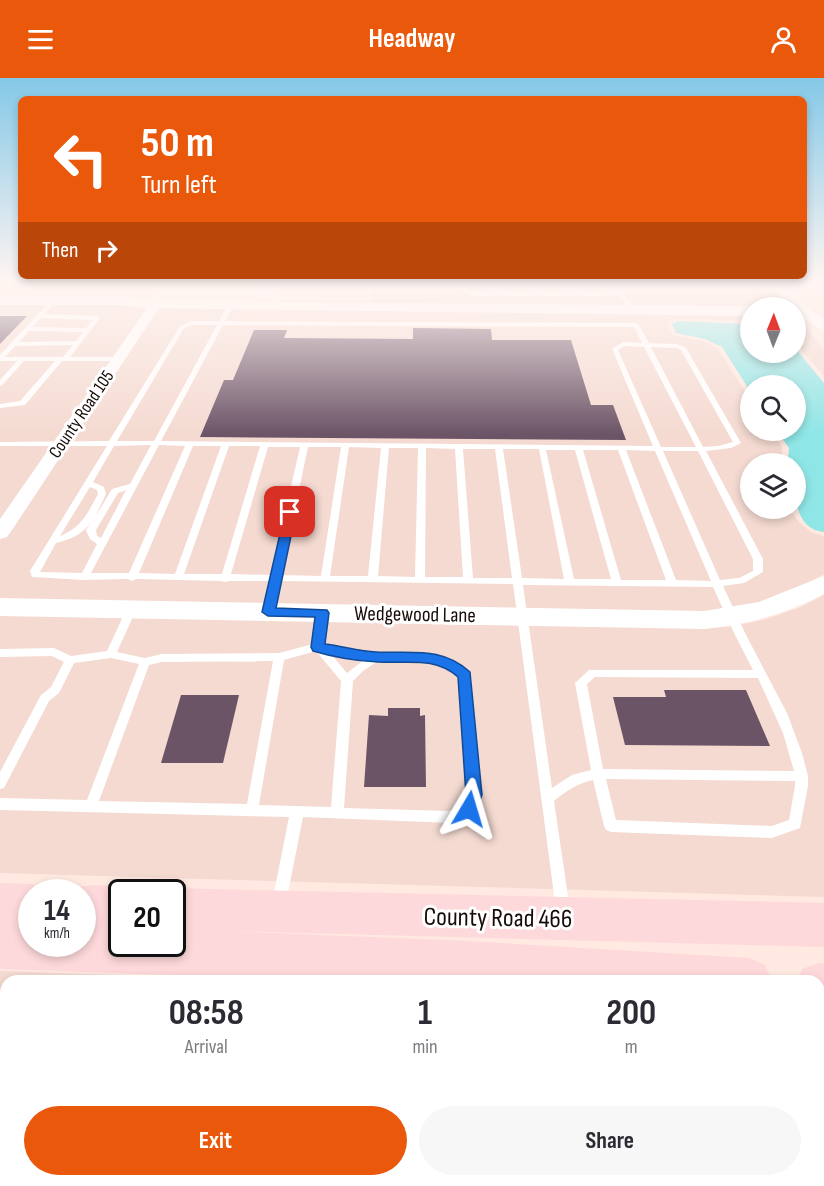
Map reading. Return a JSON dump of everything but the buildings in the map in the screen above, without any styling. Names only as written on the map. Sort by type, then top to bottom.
[{"type":"main road","points":[[0,904],[18,905]]},
{"type":"main road","name":"County Road 466","points":[[186,909],[824,925]]},
{"type":"main road","name":"County Road 466","points":[[0,947],[241,967],[574,968],[668,975]]},
{"type":"street","name":"County Road 105","points":[[0,533],[138,332]]},
{"type":"street","points":[[814,332],[824,343]]},
{"type":"street","name":"Wedgewood Lane","points":[[0,607],[704,620],[732,618],[760,612],[794,600],[824,584]]},
{"type":"street","points":[[241,967],[277,912]]},
{"type":"lane","points":[[26,332],[0,359],[119,359]]},
{"type":"lane","points":[[0,406],[22,403],[87,332]]},
{"type":"lane","points":[[179,332],[35,571],[36,575],[717,584],[741,581],[758,573],[758,559],[640,332]]},
{"type":"lane","points":[[84,577],[216,332]]},
{"type":"lane","points":[[15,344],[77,343]]},
{"type":"lane","points":[[0,444],[190,443],[621,448],[658,448],[700,448],[726,449],[734,447],[737,443],[684,349],[669,345],[646,344],[622,344],[615,349],[658,448],[717,584],[732,618],[779,706],[802,776],[795,824],[772,832],[611,826],[598,774],[581,683],[593,673],[760,674]]},
{"type":"lane","points":[[0,384],[22,359]]},
{"type":"lane","points":[[132,578],[190,443]]},
{"type":"lane","points":[[178,578],[226,444]]},
{"type":"lane","points":[[225,579],[266,444]]},
{"type":"lane","points":[[268,612],[305,444]]},
{"type":"lane","points":[[325,579],[345,445]]},
{"type":"lane","points":[[373,580],[385,445]]},
{"type":"lane","points":[[420,580],[422,446]]},
{"type":"lane","points":[[459,446],[468,581]]},
{"type":"lane","points":[[499,446],[565,919]]},
{"type":"lane","points":[[542,447],[570,582]]},
{"type":"lane","points":[[578,447],[617,583]]},
{"type":"lane","points":[[621,448],[672,583]]},
{"type":"lane","points":[[54,541],[70,537],[81,531],[87,522],[102,494],[101,489],[89,483]]},
{"type":"lane","points":[[102,543],[93,537],[91,530],[95,522],[115,491],[132,486]]},
{"type":"lane","points":[[111,654],[131,610]]},
{"type":"lane","points":[[322,613],[318,647],[347,680]]},
{"type":"lane","points":[[0,653],[54,652],[70,660],[111,654],[145,662],[162,658],[279,657],[318,647],[376,657],[426,657],[452,664],[465,675],[474,795],[469,809],[450,817],[0,804]]},
{"type":"lane","points":[[252,810],[279,657]]},
{"type":"lane","points":[[337,814],[347,680],[359,668],[376,657]]},
{"type":"lane","points":[[0,784],[45,698],[55,690],[70,660]]},
{"type":"lane","points":[[91,806],[145,662]]},
{"type":"lane","points":[[548,799],[581,776],[598,774],[802,776]]},
{"type":"lane","points":[[277,912],[297,812]]},
{"type":"shaded area","points":[[0,332],[671,332],[674,335],[703,341],[717,348],[740,384],[740,441],[778,441],[782,447],[782,453],[740,453],[740,519],[797,519],[812,533],[824,536],[824,574],[786,594],[754,605],[701,612],[0,600]]},
{"type":"shaded area","points":[[806,332],[809,332],[824,350],[824,376],[806,355]]},
{"type":"shaded area","points":[[824,595],[824,897],[0,873],[0,615],[729,627],[767,619],[801,607]]},
{"type":"shaded area","points":[[0,971],[117,975],[0,975]]},
{"type":"water","points":[[675,332],[740,332],[740,363],[806,361],[824,383],[824,532],[813,529],[803,519],[806,519],[806,453],[788,453],[789,448],[784,441],[806,441],[806,375],[740,375],[722,347],[705,339]]},
{"type":"route","points":[[290,512],[268,612],[322,613],[318,647],[376,657],[426,657],[452,664],[465,675],[474,795],[469,809]]}]
